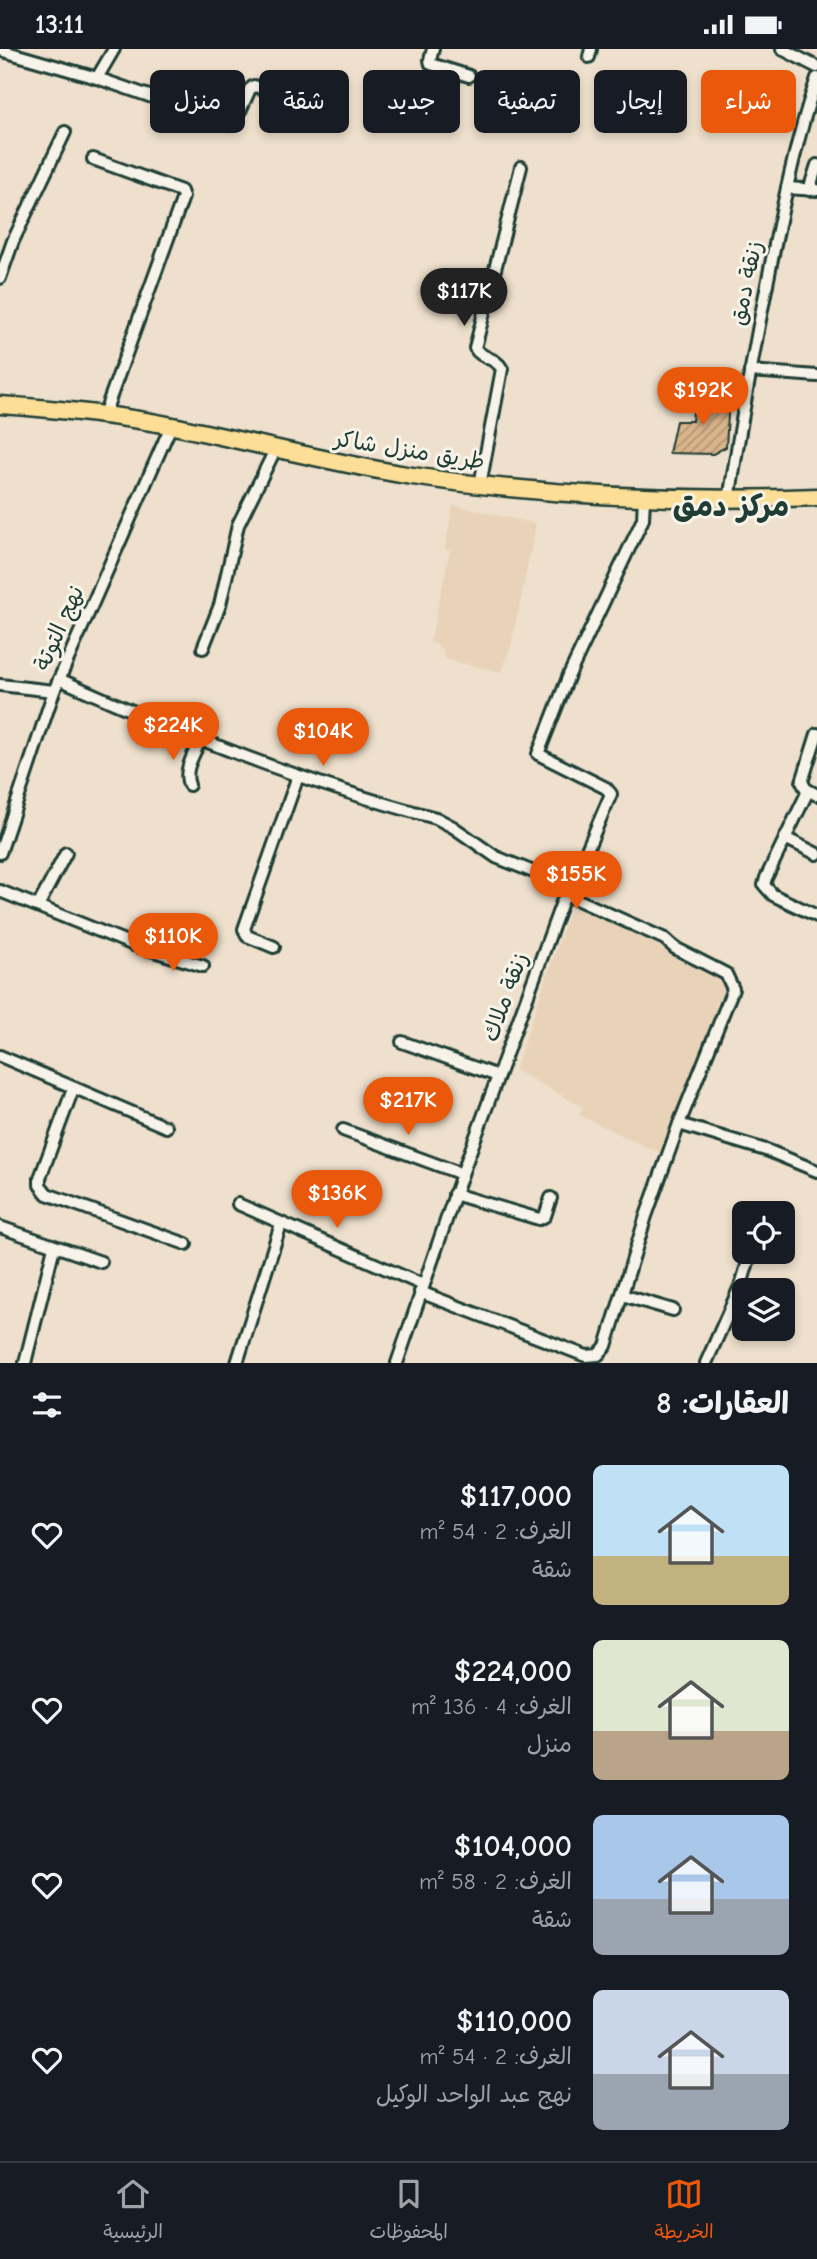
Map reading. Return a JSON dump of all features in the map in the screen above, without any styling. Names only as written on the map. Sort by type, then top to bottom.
[{"type":"main road","name":"طريق منزل شاكر","points":[[0,405],[104,415],[172,426],[275,450],[480,485],[644,498],[729,500],[817,497]]},
{"type":"street","points":[[97,78],[114,49]]},
{"type":"street","points":[[433,49],[429,60],[432,64],[469,76]]},
{"type":"street","points":[[782,49],[817,67]]},
{"type":"street","points":[[0,50],[97,78],[230,124],[236,120],[250,89],[254,86],[259,87]]},
{"type":"street","name":"زنقة دمق","points":[[729,500],[745,395],[787,188],[800,129],[817,78]]},
{"type":"street","points":[[0,278],[13,241],[65,132]]},
{"type":"street","points":[[93,159],[181,191],[183,197],[104,415]]},
{"type":"street","points":[[787,188],[813,190],[817,165]]},
{"type":"street","points":[[480,485],[502,369],[498,362],[479,354],[475,348],[520,167]]},
{"type":"street","points":[[750,371],[817,376]]},
{"type":"street","points":[[697,383],[745,395]]},
{"type":"street","name":"نهج التوتة","points":[[0,853],[54,691],[172,426]]},
{"type":"street","points":[[204,648],[220,605],[238,525],[275,450]]},
{"type":"street","name":"زنقة ملاك","points":[[397,1363],[461,1174],[562,902],[611,794],[606,788],[538,754],[569,675],[643,519],[644,498]]},
{"type":"street","points":[[60,679],[200,740],[298,776],[436,818],[496,857],[665,939],[674,948],[726,974],[733,989],[679,1124],[646,1216],[606,1346],[602,1352],[592,1357],[545,1341],[422,1289],[238,1204]]},
{"type":"street","points":[[0,685],[54,691]]},
{"type":"street","points":[[817,734],[802,778],[803,785],[813,793],[785,838],[766,878],[766,889],[778,898],[817,916]]},
{"type":"street","points":[[189,785],[187,771],[200,740]]},
{"type":"street","points":[[274,947],[247,936],[243,931],[298,776]]},
{"type":"street","points":[[785,838],[817,854]]},
{"type":"street","points":[[38,906],[65,853]]},
{"type":"street","points":[[0,891],[153,950],[203,966]]},
{"type":"street","points":[[402,1042],[498,1076]]},
{"type":"street","points":[[0,1056],[166,1127]]},
{"type":"street","points":[[73,1089],[40,1178],[42,1189],[47,1194],[186,1244]]},
{"type":"street","points":[[679,1124],[769,1151],[817,1171]]},
{"type":"street","points":[[343,1130],[461,1174]]},
{"type":"street","points":[[454,1194],[539,1219],[545,1216],[551,1198]]},
{"type":"street","points":[[237,1363],[281,1224]]},
{"type":"street","points":[[0,1227],[101,1262]]},
{"type":"street","points":[[24,1363],[54,1247]]},
{"type":"street","points":[[706,1363],[747,1264]]},
{"type":"street","points":[[622,1295],[673,1310]]},
{"type":"shaded area","points":[[453,505],[536,524],[511,647],[501,672],[444,659],[443,649],[438,648],[438,644],[430,643],[450,551],[445,549]]},
{"type":"shaded area","points":[[579,908],[721,975],[726,987],[721,1001],[715,1003],[718,1008],[662,1154],[579,1115],[583,1107],[515,1070],[568,914]]},
{"type":"building","points":[[695,391],[729,399],[726,447],[713,454],[669,453],[676,421],[692,421]]},
{"type":"district","name":"مركز دمق","points":[[731,506]]}]
